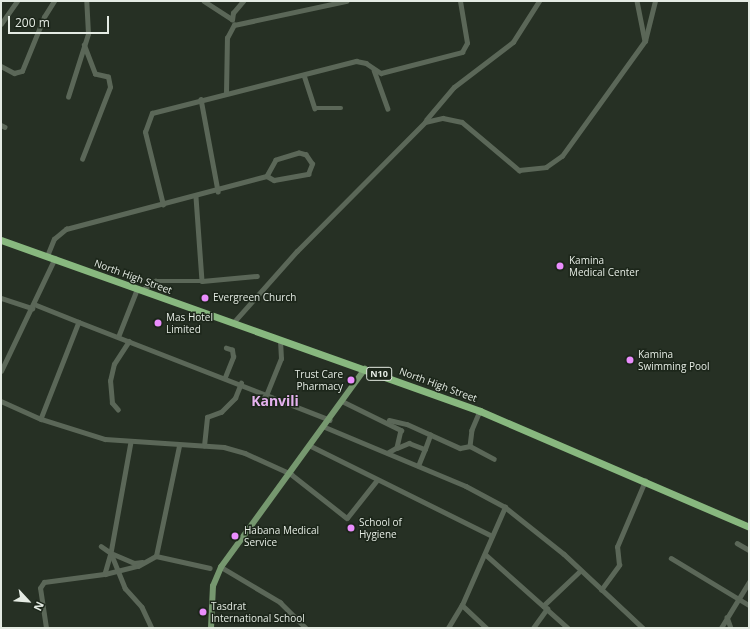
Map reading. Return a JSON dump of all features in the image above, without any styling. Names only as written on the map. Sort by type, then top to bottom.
[{"type":"highway","name":"North High Street","points":[[1,240],[55,258],[233,324],[480,411],[749,527]]},
{"type":"main road","points":[[211,628],[214,586],[221,567],[344,402],[364,369]]},
{"type":"street","points":[[1,24],[17,1]]},
{"type":"street","points":[[1,66],[14,73],[22,71],[44,17],[54,1]]},
{"type":"street","points":[[68,98],[88,29],[86,1]]},
{"type":"street","points":[[204,1],[232,18],[234,25],[227,38],[226,93]]},
{"type":"street","points":[[232,18],[243,1]]},
{"type":"street","points":[[234,25],[328,3],[346,1]]},
{"type":"street","points":[[162,205],[145,132],[146,122],[158,109],[304,75],[356,61],[366,63],[374,70],[381,73],[462,52],[468,43],[460,1]]},
{"type":"street","points":[[233,324],[297,251],[425,122],[454,87],[513,42],[518,29],[540,1]]},
{"type":"street","points":[[637,1],[645,41]]},
{"type":"street","points":[[425,122],[434,118],[455,120],[519,170],[546,167],[562,156],[645,41],[655,1]]},
{"type":"street","points":[[82,159],[110,87],[108,77],[96,74],[84,45]]},
{"type":"street","points":[[374,70],[388,109]]},
{"type":"street","points":[[304,75],[315,108],[341,108]]},
{"type":"street","points":[[201,99],[218,191]]},
{"type":"street","points":[[47,256],[54,239],[66,229],[196,197],[267,176],[276,160],[299,153],[306,155],[312,164],[308,174],[274,180],[267,176]]},
{"type":"street","points":[[196,197],[202,281]]},
{"type":"street","points":[[1,371],[55,258]]},
{"type":"street","points":[[118,337],[140,289],[155,281],[202,281],[257,276]]},
{"type":"street","points":[[1,298],[33,306],[78,322],[241,383],[330,420]]},
{"type":"street","points":[[41,419],[78,322]]},
{"type":"street","points":[[266,393],[282,359],[280,340]]},
{"type":"street","points":[[118,410],[112,403],[110,381],[114,364],[129,341]]},
{"type":"street","points":[[225,377],[233,357],[232,350],[226,348]]},
{"type":"street","points":[[204,446],[207,417],[221,412],[235,398],[241,383]]},
{"type":"street","points":[[1,401],[41,419],[105,439],[179,446],[224,447],[245,453],[291,474],[348,518],[377,480]]},
{"type":"street","points":[[344,402],[384,419],[401,430],[397,448]]},
{"type":"street","points":[[470,446],[472,430],[480,411]]},
{"type":"street","points":[[384,419],[407,424],[460,448],[470,446],[494,459]]},
{"type":"street","points":[[325,427],[418,466],[505,507],[538,532],[643,628]]},
{"type":"street","points":[[418,466],[430,435]]},
{"type":"street","points":[[106,574],[131,442]]},
{"type":"street","points":[[388,453],[409,443],[425,449]]},
{"type":"street","points":[[46,628],[42,609],[42,582],[106,574],[148,562],[156,556],[179,446]]},
{"type":"street","points":[[311,446],[492,536]]},
{"type":"street","points":[[601,590],[619,565],[617,547],[645,481]]},
{"type":"street","points":[[448,628],[462,605],[505,507]]},
{"type":"street","points":[[737,543],[749,550]]},
{"type":"street","points":[[101,546],[111,554],[134,563],[148,562]]},
{"type":"street","points":[[111,554],[116,570],[125,588],[142,607],[152,628]]},
{"type":"street","points":[[484,554],[568,628]]},
{"type":"street","points":[[156,556],[210,568]]},
{"type":"street","points":[[671,558],[749,605]]},
{"type":"street","points":[[221,567],[280,602],[306,628]]},
{"type":"street","points":[[533,628],[545,607],[580,571]]},
{"type":"street","points":[[721,628],[749,582]]},
{"type":"street","points":[[462,605],[487,628]]},
{"type":"street","points":[[727,617],[731,628]]},
{"type":"street","points":[[633,628],[638,623]]},
{"type":"place","name":"Kamina Medical Center","points":[[560,266]]},
{"type":"place","name":"Evergreen Church","points":[[205,298]]},
{"type":"place","name":"Mas Hotel Limited","points":[[158,323]]},
{"type":"place","name":"Kamina Swimming Pool","points":[[630,360]]},
{"type":"place","name":"Trust Care Pharmacy","points":[[351,380]]},
{"type":"place","name":"School of Hygiene","points":[[351,528]]},
{"type":"place","name":"Habana Medical Service","points":[[235,536]]},
{"type":"place","name":"Tasdrat International School","points":[[203,612]]},
{"type":"district","name":"Kanvili","points":[[275,401]]}]
